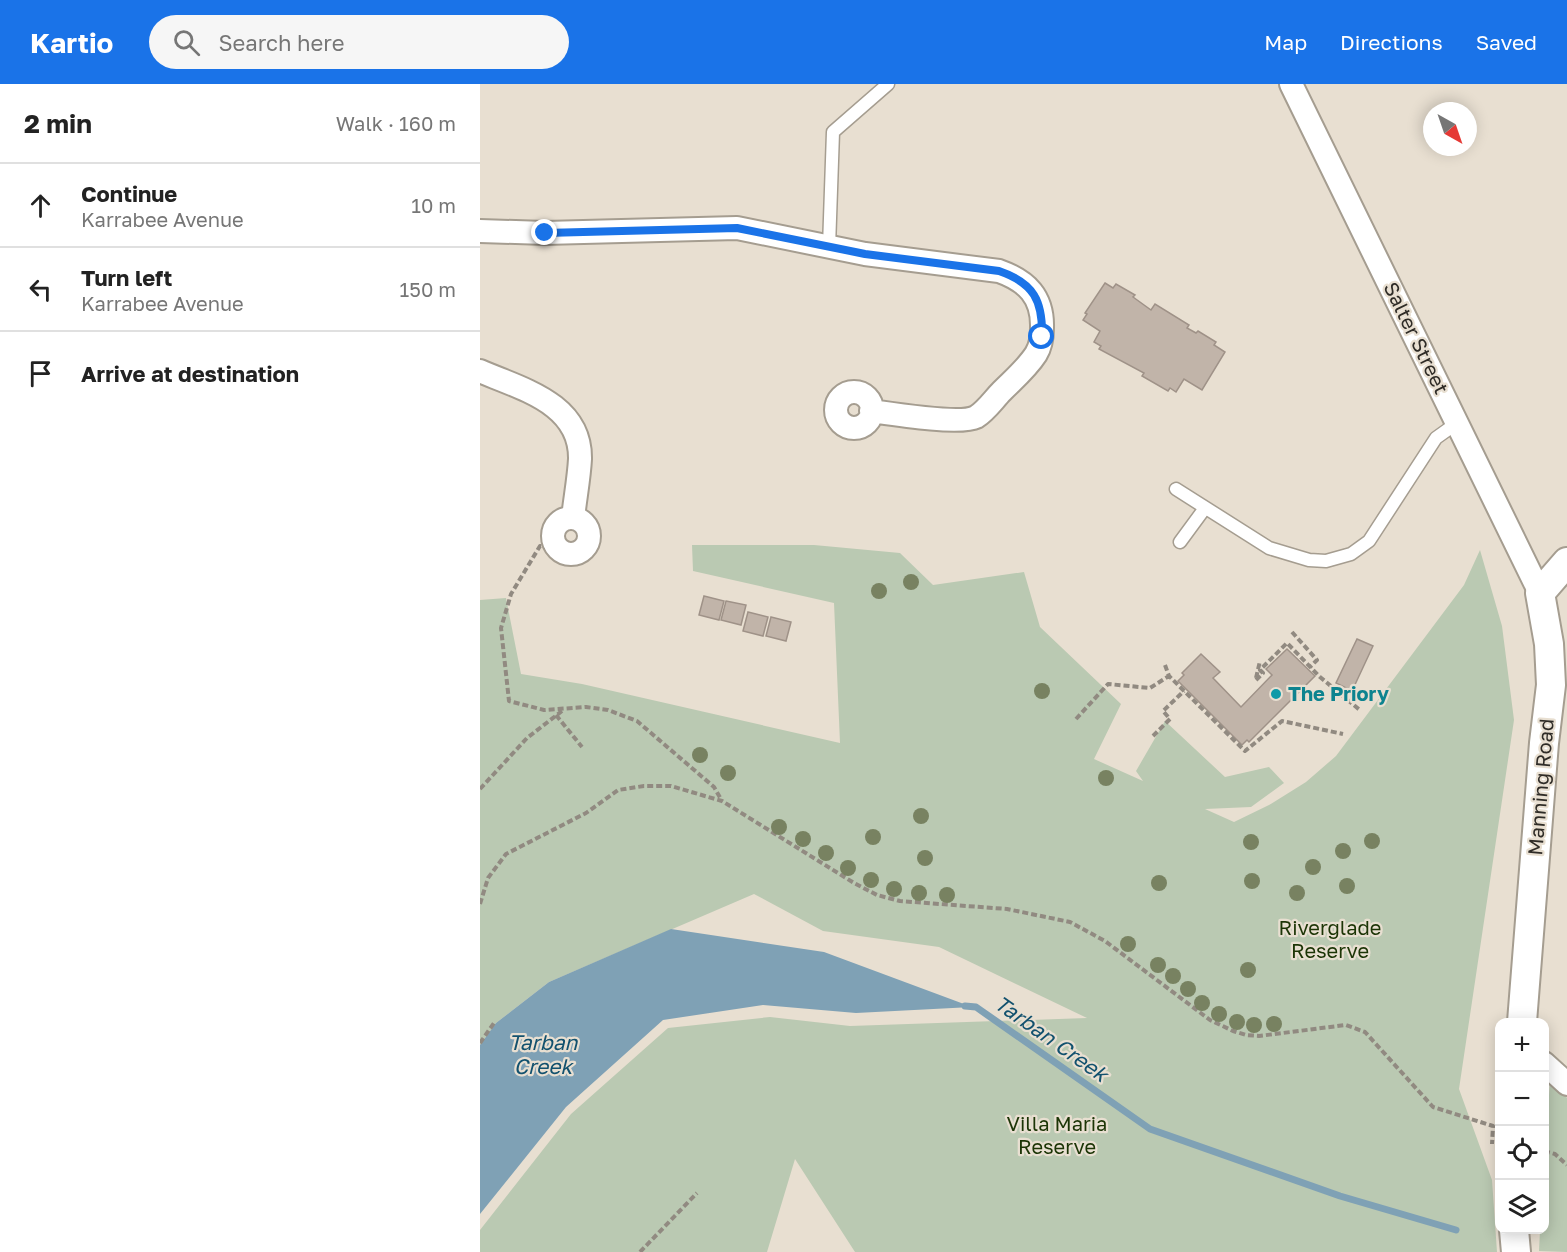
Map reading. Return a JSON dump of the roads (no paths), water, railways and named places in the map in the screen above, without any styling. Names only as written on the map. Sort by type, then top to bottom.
[{"type":"street","name":"Salter Street","points":[[1291,84],[1540,592]]},
{"type":"street","points":[[480,231],[545,233],[737,228],[888,258],[999,271],[1016,277],[1035,296],[1041,310],[1042,337],[1038,352],[976,417],[950,420],[872,411]]},
{"type":"street","points":[[480,371],[550,402],[567,419],[574,431],[580,459],[573,518],[561,522],[554,532],[555,544],[559,549]]},
{"type":"street","points":[[1540,592],[1567,562]]},
{"type":"street","name":"Manning Road","points":[[1522,1018],[1544,743],[1551,685],[1549,644],[1540,592]]},
{"type":"street","points":[[1549,1067],[1567,1084]]},
{"type":"street","points":[[1514,1234],[1516,1252]]},
{"type":"lane","points":[[829,247],[833,132],[888,84]]},
{"type":"lane","points":[[1176,489],[1273,550],[1310,560],[1326,561],[1351,554],[1369,541],[1436,438],[1457,423]]},
{"type":"lane","points":[[1180,542],[1205,508]]},
{"type":"water","name":"Tarban Creek","points":[[671,929],[824,952],[972,1007],[856,1013],[763,1005],[663,1020],[566,1107],[480,1214],[480,1045],[496,1023],[549,982]]},
{"type":"waterway","name":"Tarban Creek","points":[[965,1006],[976,1007],[1150,1129],[1340,1196],[1456,1230]]},
{"type":"place","name":"The Priory","points":[[1276,694]]},
{"type":"park label","name":"Riverglade Reserve","points":[[1330,940]]},
{"type":"park label","name":"Villa Maria Reserve","points":[[1057,1136]]}]
